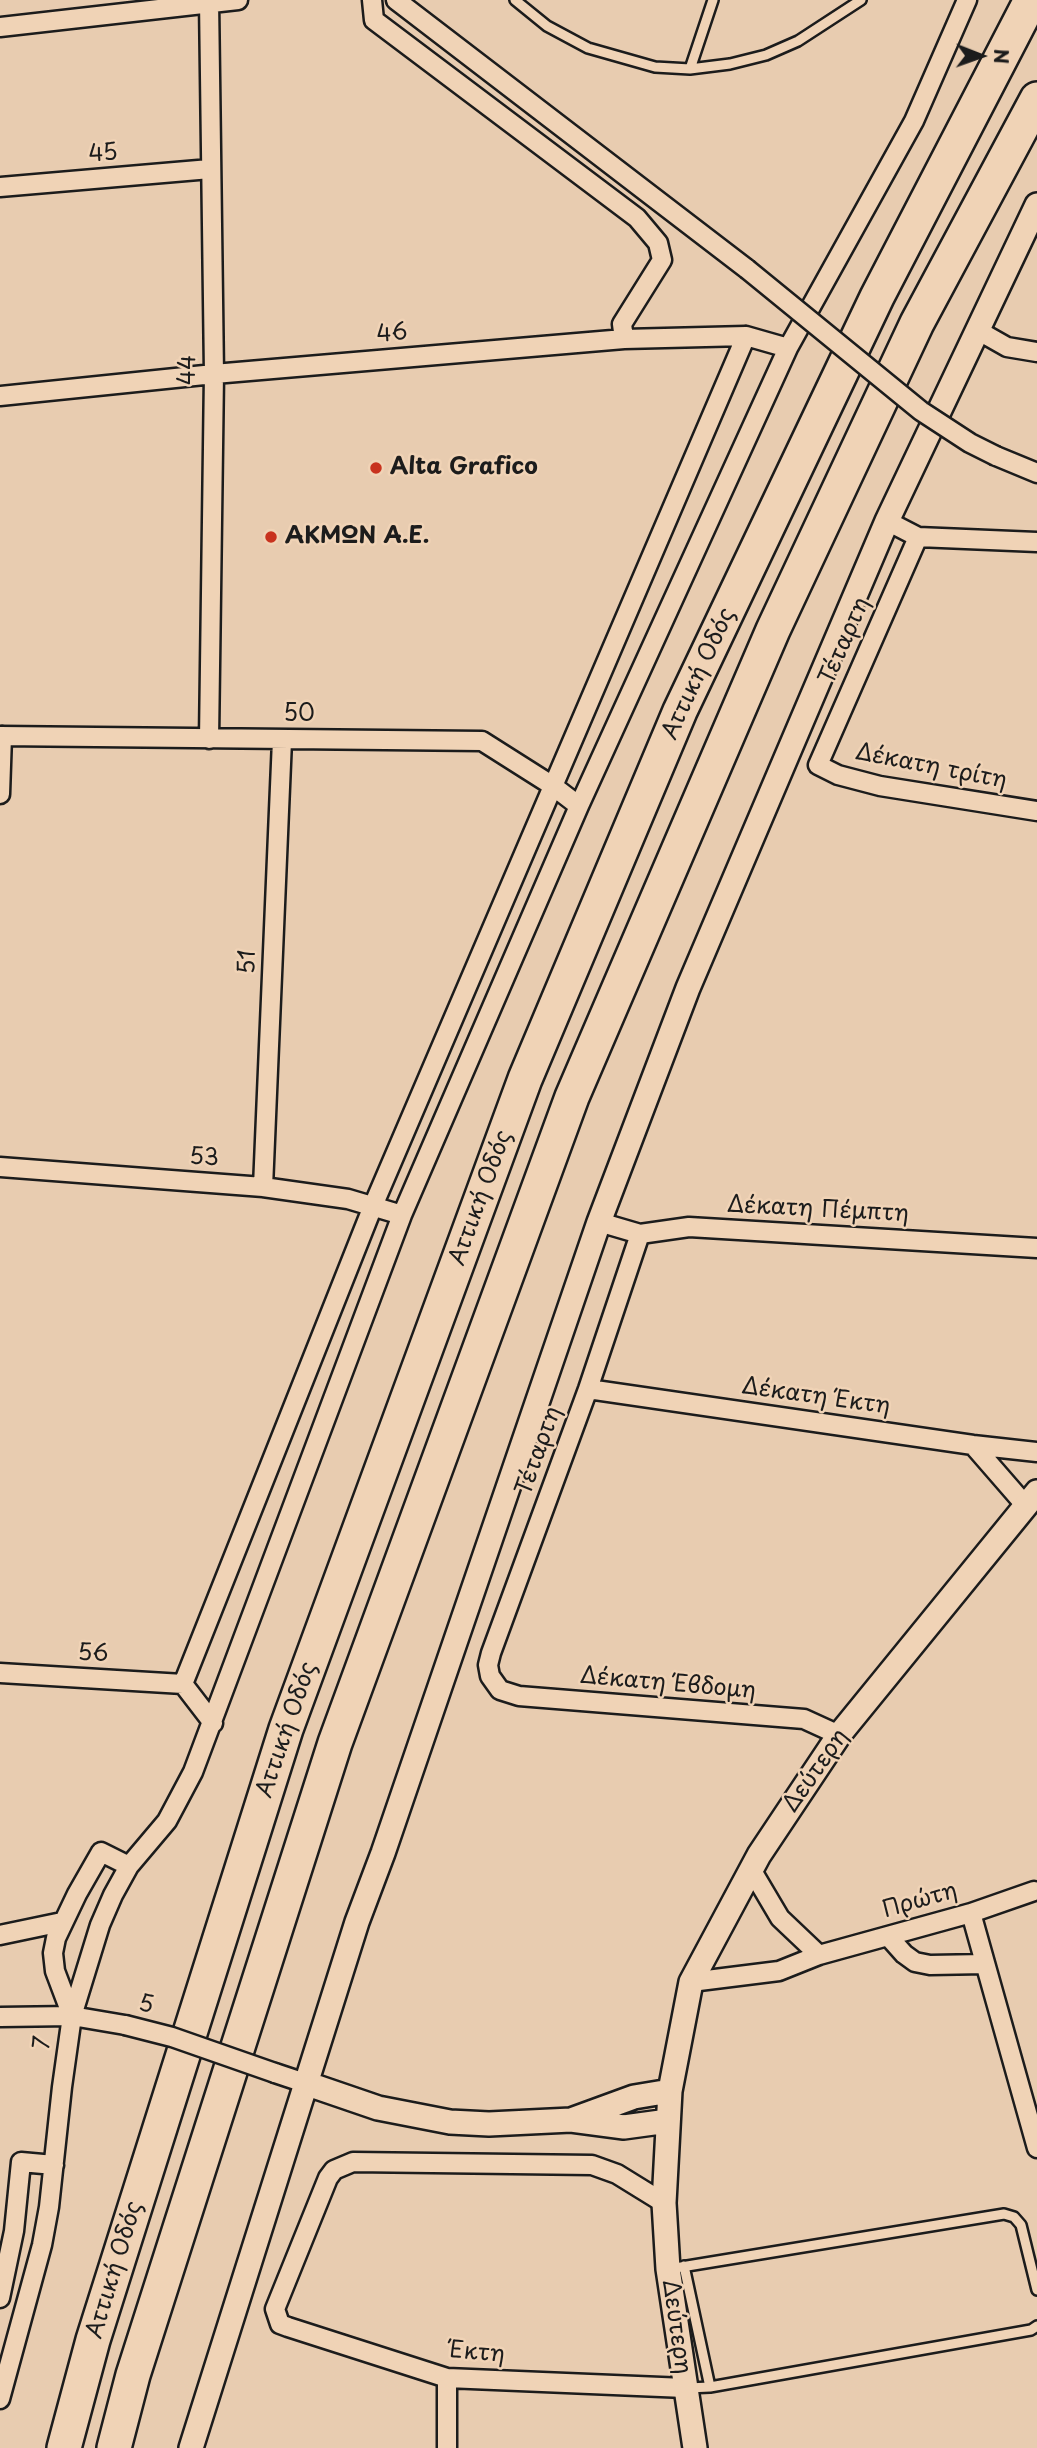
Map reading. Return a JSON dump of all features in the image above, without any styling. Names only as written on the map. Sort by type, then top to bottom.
[{"type":"highway","name":"Αττική Οδός","points":[[64,2448],[93,2340],[285,1729],[525,1079],[680,711],[877,296],[1031,0]]},
{"type":"highway","points":[[114,2448],[133,2375],[335,1743],[572,1097],[779,618],[917,323],[1037,99]]},
{"type":"street","points":[[0,27],[238,0]]},
{"type":"street","points":[[372,0],[374,20],[637,218],[658,243],[662,260],[622,324],[624,339]]},
{"type":"street","points":[[396,0],[747,269],[921,411],[970,443],[1037,473]]},
{"type":"street","name":"7","points":[[0,2399],[42,2245],[72,2016],[100,1925],[129,1867],[167,1821],[182,1797],[213,1723],[402,1215],[579,806],[788,348],[914,121],[967,0]]},
{"type":"street","name":"44","points":[[209,2],[214,374],[209,739]]},
{"type":"street","name":"45","points":[[0,187],[210,169]]},
{"type":"street","points":[[191,2448],[357,1922],[599,1222],[688,988],[887,521],[977,330],[1034,219]]},
{"type":"street","points":[[977,330],[1007,347],[1037,352]]},
{"type":"street","points":[[213,1723],[183,1684],[373,1206],[746,336]]},
{"type":"street","name":"46","points":[[0,396],[214,374],[624,339],[746,336],[788,348]]},
{"type":"street","points":[[887,521],[918,537],[1037,542]]},
{"type":"street","name":"Τέταρτη","points":[[818,765],[918,537]]},
{"type":"street","points":[[0,794],[1,736]]},
{"type":"street","name":"50","points":[[1,736],[482,741],[553,786],[579,806]]},
{"type":"street","name":"51","points":[[264,1187],[282,740]]},
{"type":"street","name":"Δέκατη τρίτη","points":[[818,765],[838,775],[880,786],[1037,811]]},
{"type":"street","name":"53","points":[[0,1167],[264,1187],[348,1199],[402,1215]]},
{"type":"street","name":"Δέκατη Πέμπτη","points":[[599,1222],[640,1234],[689,1227],[1037,1248]]},
{"type":"street","name":"Τέταρτη","points":[[494,1684],[488,1664],[491,1653],[588,1389],[640,1234]]},
{"type":"street","name":"Δέκατη Έκτη","points":[[588,1389],[1037,1452]]},
{"type":"street","points":[[973,1445],[1032,1499]]},
{"type":"street","name":"Δεύτερη","points":[[695,2448],[685,2388],[676,2267],[664,2203],[670,2091],[691,1982],[751,1869],[839,1735],[1032,1499]]},
{"type":"street","name":"56","points":[[0,1674],[183,1684]]},
{"type":"street","name":"Δέκατη Έβδομη","points":[[494,1684],[508,1694],[519,1696],[804,1719],[839,1735]]},
{"type":"street","points":[[72,2016],[55,1970],[54,1945],[62,1922],[101,1852],[129,1867]]},
{"type":"street","points":[[751,1869],[780,1917],[819,1955]]},
{"type":"street","name":"Πρώτη","points":[[691,1982],[779,1971],[819,1955],[971,1913],[1034,1891]]},
{"type":"street","points":[[971,1913],[1037,2148]]},
{"type":"street","points":[[0,1935],[62,1922]]},
{"type":"street","points":[[888,1936],[915,1962],[930,1965],[985,1964]]},
{"type":"street","name":"5","points":[[0,2017],[72,2016],[149,2030],[305,2083]]},
{"type":"street","points":[[305,2083],[378,2108],[450,2122],[489,2124],[571,2120],[624,2127],[668,2121]]},
{"type":"street","points":[[571,2120],[634,2097],[670,2091]]},
{"type":"street","points":[[0,2298],[14,2231],[21,2162],[54,2165]]},
{"type":"street","name":"Έκτη","points":[[664,2203],[617,2174],[592,2165],[354,2162],[334,2170],[328,2178],[275,2309],[280,2324],[447,2378],[685,2388]]},
{"type":"street","points":[[447,2378],[447,2448]]},
{"type":"lane","points":[[515,0],[547,26],[588,48],[655,67],[690,69],[730,64],[766,55],[798,41],[861,0]]},
{"type":"lane","points":[[690,69],[713,0]]},
{"type":"lane","points":[[710,2387],[676,2267],[1004,2214],[1014,2217],[1021,2225],[1037,2290]]},
{"type":"lane","points":[[685,2388],[710,2387],[1031,2330],[1037,2326]]},
{"type":"place","name":"Alta Grafico","points":[[376,468]]},
{"type":"place","name":"ΑΚΜΩΝ Α.Ε.","points":[[271,537]]}]
